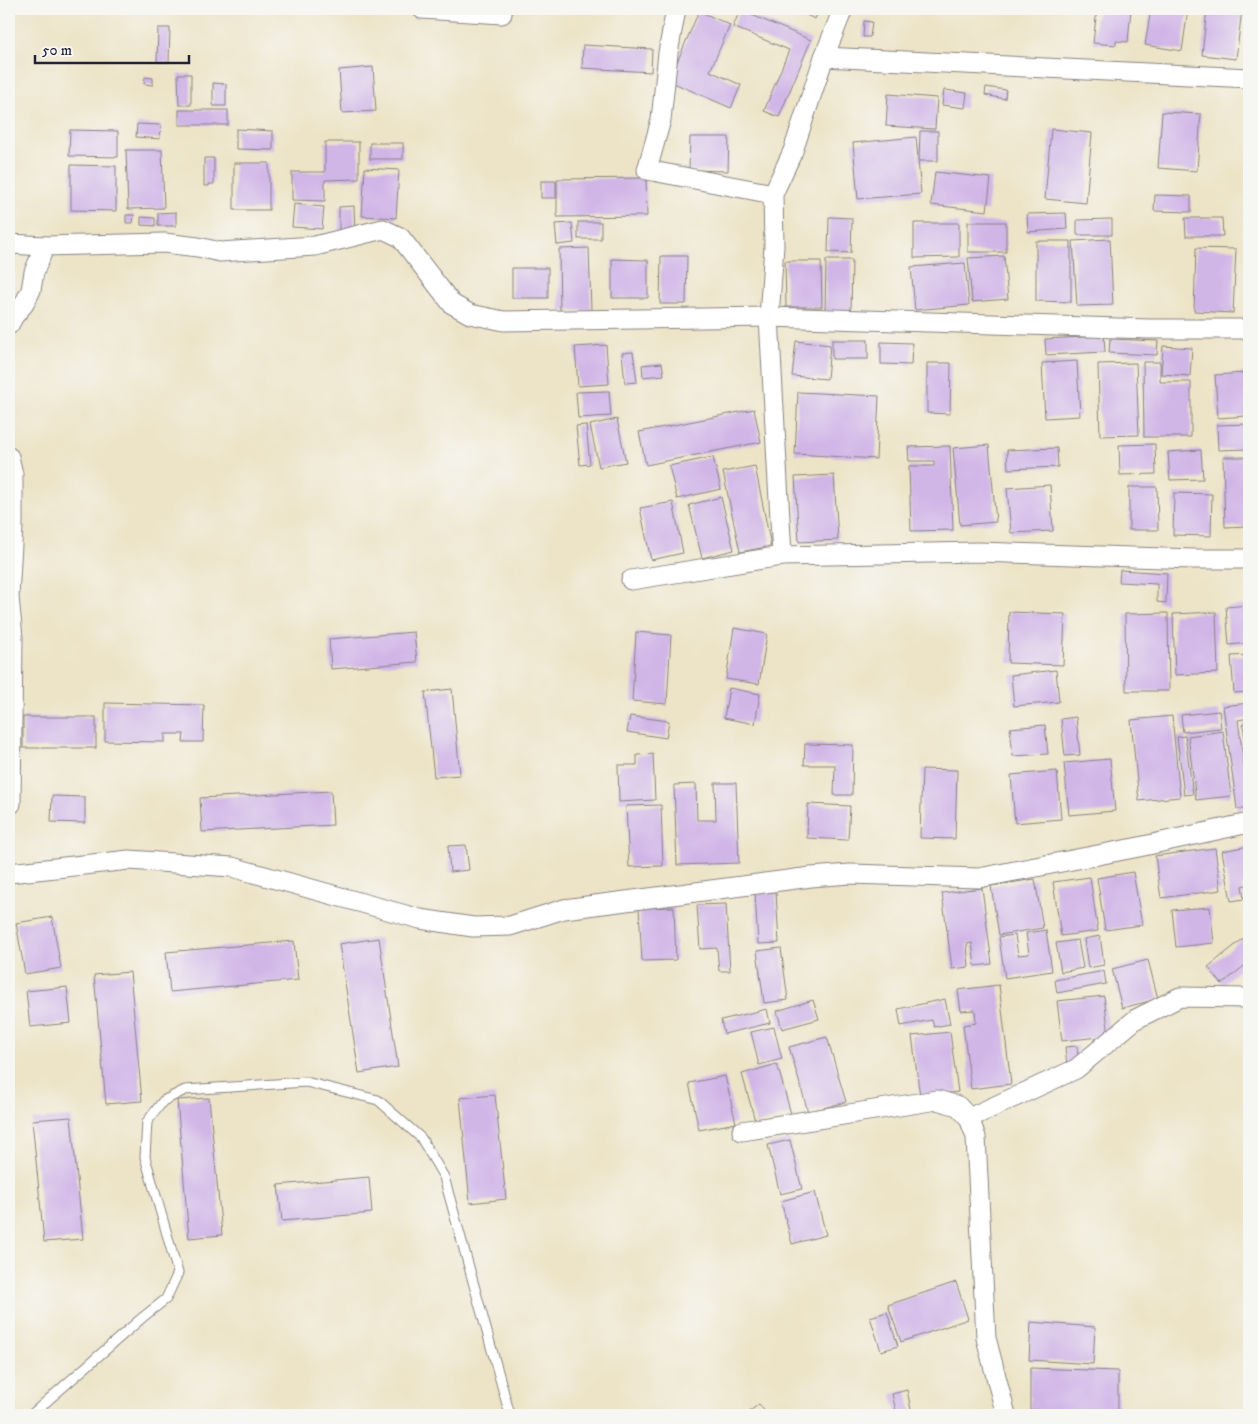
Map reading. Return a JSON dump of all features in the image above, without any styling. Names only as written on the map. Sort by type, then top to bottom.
[{"type":"street","points":[[422,9],[502,14]]},
{"type":"street","points":[[676,9],[668,52],[661,120],[647,170],[773,194]]},
{"type":"street","points":[[782,556],[769,317],[774,246],[773,194],[793,151],[824,57],[843,9]]},
{"type":"street","points":[[824,57],[1249,78]]},
{"type":"street","points":[[9,244],[45,246],[164,244],[198,247],[220,252],[315,246],[384,229],[400,237],[452,304],[470,314],[504,321],[769,317],[1249,329]]},
{"type":"street","points":[[9,325],[24,304],[31,290],[34,272],[45,246]]},
{"type":"street","points":[[9,457],[13,474],[13,527],[9,596],[13,638],[11,804]]},
{"type":"street","points":[[631,580],[782,556],[978,552],[1249,559]]},
{"type":"street","points":[[9,873],[128,860],[232,867],[420,919],[472,927],[491,927],[510,926],[564,909],[811,877],[850,874],[980,878],[1249,823]]},
{"type":"street","points":[[969,1118],[1076,1069],[1136,1019],[1180,997],[1249,998]]},
{"type":"street","points":[[742,1131],[937,1100],[958,1106],[969,1118],[976,1137],[986,1338],[1006,1415]]},
{"type":"lane","points":[[32,1415],[143,1317],[166,1300],[178,1273],[145,1157],[148,1122],[163,1101],[185,1090],[306,1082],[378,1100],[421,1138],[444,1177],[510,1415]]},
{"type":"building","points":[[793,9],[819,9],[815,19]]},
{"type":"building","points":[[1097,9],[1131,9],[1128,42],[1116,41],[1116,45],[1093,43]]},
{"type":"building","points":[[1151,9],[1188,9],[1182,51],[1145,45]]},
{"type":"building","points":[[1207,9],[1242,9],[1236,59],[1202,55]]},
{"type":"building","points":[[740,10],[811,40],[779,117],[764,111],[789,50],[733,27]]},
{"type":"building","points":[[699,11],[730,25],[710,71],[741,85],[731,108],[669,81]]},
{"type":"building","points":[[864,21],[872,22],[870,37],[863,37]]},
{"type":"building","points":[[158,28],[170,28],[169,62],[157,62]]},
{"type":"building","points":[[583,45],[652,49],[651,72],[582,68]]},
{"type":"building","points":[[373,67],[376,111],[342,113],[339,70]]},
{"type":"building","points":[[178,74],[191,74],[191,105],[179,105]]},
{"type":"building","points":[[145,77],[153,78],[153,85],[144,84]]},
{"type":"building","points":[[213,83],[226,84],[226,106],[213,106]]},
{"type":"building","points":[[986,87],[1006,90],[1005,99],[985,95]]},
{"type":"building","points":[[944,90],[967,93],[965,108],[942,105]]},
{"type":"building","points":[[888,94],[937,98],[935,129],[886,126]]},
{"type":"building","points":[[179,110],[228,110],[228,125],[179,125]]},
{"type":"building","points":[[1162,112],[1201,114],[1197,171],[1158,168]]},
{"type":"building","points":[[137,124],[161,125],[160,139],[136,137]]},
{"type":"building","points":[[236,129],[273,131],[273,150],[236,149]]},
{"type":"building","points":[[1051,129],[1092,133],[1086,203],[1045,199]]},
{"type":"building","points":[[70,130],[118,131],[118,157],[69,156]]},
{"type":"building","points":[[920,131],[938,131],[938,161],[919,161]]},
{"type":"building","points":[[690,137],[729,137],[728,171],[689,170]]},
{"type":"building","points":[[916,137],[921,194],[858,199],[853,143]]},
{"type":"building","points":[[325,142],[359,142],[359,179],[325,180],[325,201],[292,200],[292,172],[325,172]]},
{"type":"building","points":[[370,143],[403,143],[403,159],[370,159]]},
{"type":"building","points":[[126,150],[162,150],[164,208],[128,209]]},
{"type":"building","points":[[204,158],[214,158],[214,184],[209,184],[209,186],[204,186]]},
{"type":"building","points":[[234,163],[269,163],[269,210],[234,210]]},
{"type":"building","points":[[71,165],[116,166],[116,211],[71,210]]},
{"type":"building","points":[[365,168],[399,170],[396,218],[362,216]]},
{"type":"building","points":[[935,172],[991,178],[987,211],[931,205]]},
{"type":"building","points":[[646,178],[647,216],[557,217],[557,179]]},
{"type":"building","points":[[541,181],[556,181],[556,198],[541,198]]},
{"type":"building","points":[[1155,195],[1191,196],[1191,212],[1154,211]]},
{"type":"building","points":[[294,204],[324,207],[322,229],[292,227]]},
{"type":"building","points":[[354,206],[355,233],[339,234],[339,207]]},
{"type":"building","points":[[176,212],[176,226],[158,226],[158,213]]},
{"type":"building","points":[[1066,213],[1067,229],[1028,232],[1027,214]]},
{"type":"building","points":[[126,215],[134,215],[133,223],[126,223]]},
{"type":"building","points":[[141,217],[155,218],[155,226],[141,225]]},
{"type":"building","points":[[829,217],[852,218],[851,253],[828,252]]},
{"type":"building","points":[[1185,218],[1222,218],[1223,236],[1186,236]]},
{"type":"building","points":[[1112,219],[1112,235],[1077,235],[1077,220]]},
{"type":"building","points":[[578,222],[601,222],[601,239],[578,239]]},
{"type":"building","points":[[968,222],[1006,222],[1006,252],[968,252]]},
{"type":"building","points":[[572,223],[574,243],[557,245],[555,224]]},
{"type":"building","points":[[914,223],[959,223],[959,257],[914,258]]},
{"type":"building","points":[[1110,239],[1113,305],[1077,306],[1073,241]]},
{"type":"building","points":[[1036,241],[1071,241],[1071,302],[1036,301]]},
{"type":"building","points":[[589,248],[591,310],[560,311],[559,249]]},
{"type":"building","points":[[1196,248],[1236,249],[1233,313],[1194,311]]},
{"type":"building","points":[[661,256],[687,256],[686,304],[660,304]]},
{"type":"building","points":[[1004,256],[1008,299],[972,302],[968,258]]},
{"type":"building","points":[[1248,258],[1249,307],[1246,307]]},
{"type":"building","points":[[612,259],[648,260],[648,298],[612,298]]},
{"type":"building","points":[[826,260],[852,260],[851,312],[825,311]]},
{"type":"building","points":[[785,261],[821,261],[822,307],[786,307]]},
{"type":"building","points":[[965,263],[969,305],[915,310],[911,267]]},
{"type":"building","points":[[512,268],[548,268],[548,298],[512,298]]},
{"type":"building","points":[[1104,336],[1105,352],[1046,355],[1045,339]]},
{"type":"building","points":[[1110,339],[1158,341],[1157,355],[1109,353]]},
{"type":"building","points":[[832,340],[868,340],[868,359],[832,359]]},
{"type":"building","points":[[796,341],[830,345],[827,379],[792,376]]},
{"type":"building","points":[[881,342],[912,343],[911,365],[881,364]]},
{"type":"building","points":[[606,345],[609,384],[578,386],[575,347]]},
{"type":"building","points":[[1163,346],[1192,348],[1190,376],[1161,374]]},
{"type":"building","points":[[633,352],[637,382],[625,383],[622,353]]},
{"type":"building","points":[[1077,361],[1080,416],[1045,418],[1042,363]]},
{"type":"building","points":[[1143,362],[1160,362],[1160,382],[1191,382],[1191,437],[1144,437]]},
{"type":"building","points":[[662,363],[664,375],[643,377],[642,365]]},
{"type":"building","points":[[927,363],[951,363],[950,414],[927,413]]},
{"type":"building","points":[[1136,363],[1139,435],[1100,436],[1098,364]]},
{"type":"building","points":[[1245,373],[1247,416],[1218,418],[1215,375]]},
{"type":"building","points":[[609,391],[611,416],[578,418],[576,392]]},
{"type":"building","points":[[798,392],[879,396],[876,459],[795,454]]},
{"type":"building","points":[[754,409],[761,442],[646,465],[639,432]]},
{"type":"building","points":[[617,419],[626,462],[599,467],[590,425]]},
{"type":"building","points":[[1249,424],[1249,449],[1218,450],[1217,425]]},
{"type":"building","points":[[586,425],[590,464],[580,465],[576,426]]},
{"type":"building","points":[[1155,444],[1156,474],[1120,475],[1119,445]]},
{"type":"building","points":[[989,445],[996,522],[960,525],[953,448]]},
{"type":"building","points":[[950,446],[953,530],[911,531],[909,466],[934,466],[934,461],[909,461],[908,447]]},
{"type":"building","points":[[1057,448],[1058,467],[1008,469],[1007,450]]},
{"type":"building","points":[[1201,450],[1203,479],[1170,480],[1168,452]]},
{"type":"building","points":[[713,457],[721,489],[677,499],[669,466]]},
{"type":"building","points":[[1223,457],[1249,457],[1249,526],[1225,527]]},
{"type":"building","points":[[755,466],[771,546],[740,552],[723,472]]},
{"type":"building","points":[[834,475],[838,540],[799,542],[795,477]]},
{"type":"building","points":[[1050,485],[1053,531],[1011,533],[1007,488]]},
{"type":"building","points":[[1129,487],[1157,487],[1158,530],[1129,530]]},
{"type":"building","points":[[1174,493],[1212,494],[1211,536],[1173,535]]},
{"type":"building","points":[[721,497],[734,550],[702,558],[689,505]]},
{"type":"building","points":[[673,502],[683,553],[651,560],[640,508]]},
{"type":"building","points":[[1120,570],[1167,573],[1166,603],[1157,602],[1157,584],[1119,582]]},
{"type":"building","points":[[1249,605],[1249,643],[1229,645],[1226,607]]},
{"type":"building","points":[[1009,612],[1065,614],[1063,665],[1008,663]]},
{"type":"building","points":[[1216,612],[1218,673],[1175,675],[1173,614]]},
{"type":"building","points":[[1168,613],[1169,691],[1126,691],[1125,614]]},
{"type":"building","points":[[734,628],[767,634],[759,684],[726,679]]},
{"type":"building","points":[[414,632],[417,662],[331,669],[329,639]]},
{"type":"building","points":[[636,632],[671,635],[667,704],[632,701]]},
{"type":"building","points":[[1249,655],[1249,692],[1234,693],[1231,656]]},
{"type":"building","points":[[1056,670],[1059,702],[1014,706],[1011,675]]},
{"type":"building","points":[[729,688],[760,694],[755,724],[724,718]]},
{"type":"building","points":[[452,689],[460,775],[434,777],[425,692]]},
{"type":"building","points":[[105,703],[204,705],[203,742],[183,742],[184,734],[165,734],[165,742],[105,741]]},
{"type":"building","points":[[1249,703],[1249,718],[1238,720],[1249,793],[1249,807],[1237,809],[1223,706]]},
{"type":"building","points":[[1219,711],[1221,728],[1183,732],[1181,715]]},
{"type":"building","points":[[630,716],[669,721],[666,738],[627,732]]},
{"type":"building","points":[[1172,716],[1180,797],[1139,801],[1131,720]]},
{"type":"building","points":[[23,717],[96,717],[96,748],[23,748]]},
{"type":"building","points":[[1076,717],[1080,755],[1065,756],[1061,719]]},
{"type":"building","points":[[1249,723],[1249,763],[1248,763],[1243,724]]},
{"type":"building","points":[[1045,725],[1048,754],[1013,756],[1010,728]]},
{"type":"building","points":[[1223,731],[1231,796],[1196,800],[1188,736]]},
{"type":"building","points":[[1185,736],[1193,794],[1184,795],[1177,737]]},
{"type":"building","points":[[805,744],[853,745],[852,795],[834,795],[835,765],[804,765]]},
{"type":"building","points":[[653,754],[655,800],[619,802],[618,765],[637,765],[637,755]]},
{"type":"building","points":[[1110,759],[1115,811],[1069,815],[1064,763]]},
{"type":"building","points":[[922,769],[957,770],[955,839],[920,838]]},
{"type":"building","points":[[1057,771],[1061,819],[1015,823],[1011,775]]},
{"type":"building","points":[[715,783],[736,783],[739,863],[677,865],[674,785],[696,784],[697,820],[716,820]]},
{"type":"building","points":[[331,791],[333,825],[202,832],[200,798]]},
{"type":"building","points":[[52,796],[85,797],[85,823],[51,822]]},
{"type":"building","points":[[808,804],[850,806],[848,840],[807,838]]},
{"type":"building","points":[[661,805],[663,866],[629,867],[626,806]]},
{"type":"building","points":[[466,845],[469,870],[450,872],[448,846]]},
{"type":"building","points":[[1249,846],[1249,884],[1242,886],[1244,899],[1231,901],[1222,851]]},
{"type":"building","points":[[1215,848],[1221,890],[1161,898],[1155,856]]},
{"type":"building","points":[[1133,872],[1142,925],[1105,930],[1097,878]]},
{"type":"building","points":[[1090,877],[1098,931],[1061,936],[1053,882]]},
{"type":"building","points":[[1035,879],[1043,928],[999,935],[991,886]]},
{"type":"building","points":[[982,888],[992,964],[975,966],[972,943],[967,944],[969,967],[952,969],[942,893]]},
{"type":"building","points":[[776,892],[779,943],[758,944],[755,893]]},
{"type":"building","points":[[726,904],[730,971],[719,971],[717,948],[700,949],[697,905]]},
{"type":"building","points":[[674,907],[676,960],[642,961],[639,908]]},
{"type":"building","points":[[1210,907],[1214,943],[1176,947],[1172,910]]},
{"type":"building","points":[[52,917],[61,968],[25,974],[16,923]]},
{"type":"building","points":[[1046,930],[1052,971],[1005,978],[999,937],[1015,935],[1018,955],[1029,954],[1026,933]]},
{"type":"building","points":[[1249,934],[1249,962],[1222,984],[1208,967]]},
{"type":"building","points":[[1100,936],[1104,965],[1088,968],[1084,939]]},
{"type":"building","points":[[379,938],[398,1067],[359,1073],[339,944]]},
{"type":"building","points":[[1078,940],[1083,968],[1061,972],[1056,943]]},
{"type":"building","points":[[294,941],[298,980],[170,992],[166,952]]},
{"type":"building","points":[[781,948],[788,1000],[764,1003],[757,951]]},
{"type":"building","points":[[1148,960],[1158,999],[1122,1008],[1112,969]]},
{"type":"building","points":[[1104,971],[1106,984],[1057,993],[1055,980]]},
{"type":"building","points":[[130,972],[142,1101],[106,1104],[94,975]]},
{"type":"building","points":[[999,985],[1011,1084],[971,1089],[963,1025],[976,1023],[975,1010],[961,1011],[958,990]]},
{"type":"building","points":[[67,987],[71,1023],[30,1027],[26,991]]},
{"type":"building","points":[[1104,996],[1109,1036],[1062,1041],[1057,1001]]},
{"type":"building","points":[[945,999],[950,1024],[934,1027],[932,1020],[901,1026],[898,1009]]},
{"type":"building","points":[[813,1000],[819,1019],[782,1029],[777,1011]]},
{"type":"building","points":[[767,1009],[770,1023],[724,1034],[721,1020]]},
{"type":"building","points":[[774,1027],[782,1059],[759,1065],[751,1032]]},
{"type":"building","points":[[950,1032],[958,1092],[920,1096],[912,1036]]},
{"type":"building","points":[[827,1037],[846,1102],[808,1112],[789,1047]]},
{"type":"building","points":[[1077,1046],[1079,1066],[1067,1067],[1065,1047]]},
{"type":"building","points":[[777,1064],[791,1114],[756,1124],[742,1074]]},
{"type":"building","points":[[725,1076],[736,1123],[699,1130],[689,1083]]},
{"type":"building","points":[[495,1095],[506,1199],[470,1203],[460,1098]]},
{"type":"building","points":[[209,1098],[222,1235],[189,1238],[177,1100]]},
{"type":"building","points":[[71,1117],[83,1239],[44,1242],[32,1120]]},
{"type":"building","points":[[790,1140],[802,1189],[780,1194],[768,1145]]},
{"type":"building","points":[[369,1177],[372,1213],[282,1221],[278,1185]]},
{"type":"building","points":[[815,1192],[826,1235],[792,1244],[781,1201]]},
{"type":"building","points":[[956,1282],[968,1319],[901,1342],[888,1305]]},
{"type":"building","points":[[887,1312],[898,1346],[881,1351],[870,1317]]},
{"type":"building","points":[[1031,1322],[1095,1327],[1093,1364],[1029,1360]]},
{"type":"building","points":[[1030,1368],[1118,1371],[1118,1412],[1030,1410]]},
{"type":"building","points":[[907,1390],[912,1415],[897,1415],[892,1394]]},
{"type":"building","points":[[759,1404],[766,1413],[763,1415],[745,1415]]},
{"type":"building","points":[[1048,1413],[1080,1414],[1080,1415],[1048,1415]]}]
